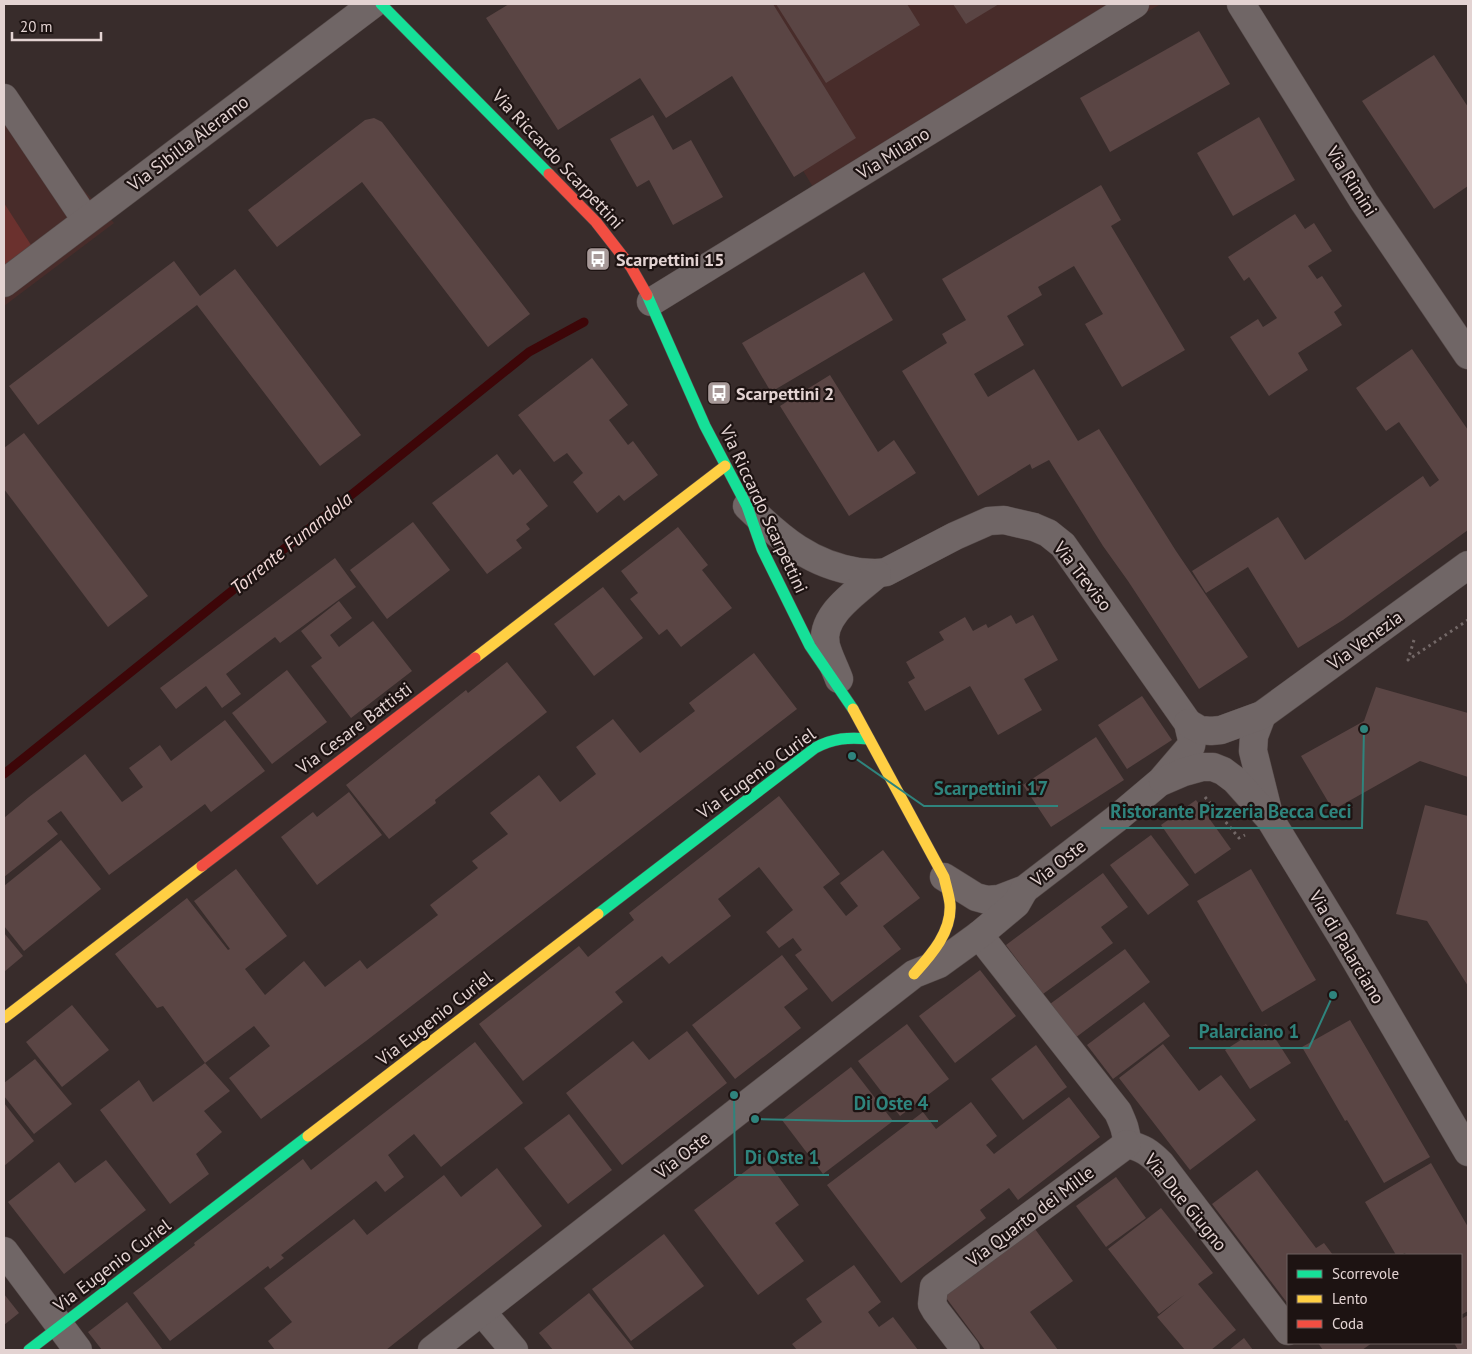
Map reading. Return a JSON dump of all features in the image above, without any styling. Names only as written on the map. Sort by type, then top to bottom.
[{"type":"street","name":"Via Sibilla Aleramo","points":[[4,283],[373,4]]},
{"type":"street","name":"Via Riccardo Scarpettini","points":[[381,4],[596,222],[626,262],[651,302],[705,426],[747,506],[762,549],[810,646],[848,700],[944,877],[950,904],[946,928],[932,953],[914,974]]},
{"type":"street","name":"Via Milano","points":[[651,302],[1135,4]]},
{"type":"street","name":"Via Rimini","points":[[1241,4],[1364,202],[1468,355]]},
{"type":"street","points":[[4,98],[86,220]]},
{"type":"street","name":"Via Cesare Battisti","points":[[4,1018],[725,466]]},
{"type":"street","points":[[747,506],[765,524],[797,549],[829,565],[877,574]]},
{"type":"street","name":"Via Treviso","points":[[848,700],[826,645],[827,630],[831,618],[840,606],[877,574],[886,572],[955,536],[989,521],[1004,520],[1020,523],[1048,533],[1063,545],[1188,723]]},
{"type":"street","name":"Via Venezia","points":[[1188,723],[1200,730],[1221,730],[1262,715],[1468,565]]},
{"type":"street","points":[[1262,715],[1254,736],[1253,751],[1270,818]]},
{"type":"street","name":"Via Oste","points":[[944,877],[976,898],[987,900],[999,899],[1025,889],[1161,782],[1191,746],[1192,740],[1188,723]]},
{"type":"street","name":"Via Eugenio Curiel","points":[[29,1350],[815,748],[827,741],[847,737],[869,739]]},
{"type":"street","name":"Via Oste","points":[[1161,782],[1202,767]]},
{"type":"street","name":"Via di Palarciano","points":[[1202,767],[1213,767],[1223,771],[1235,780],[1270,818],[1350,950],[1468,1152]]},
{"type":"street","name":"Via Oste","points":[[432,1350],[914,974],[939,964],[979,935],[1016,904],[1025,889]]},
{"type":"street","name":"Via Due Giugno","points":[[979,935],[1118,1112],[1125,1129],[1126,1144],[1139,1147],[1150,1153],[1161,1164],[1287,1330]]},
{"type":"street","name":"Via Quarto dei Mille","points":[[966,1350],[932,1304],[934,1287],[1126,1144]]},
{"type":"street","points":[[4,1251],[78,1350]]},
{"type":"street","points":[[482,1312],[514,1350]]},
{"type":"shaded area","points":[[702,4],[1161,4],[819,197]]},
{"type":"shaded area","points":[[4,103],[114,223],[4,306]]},
{"type":"shaded area","points":[[4,203],[31,245],[4,265]]},
{"type":"building","points":[[509,4],[773,4],[856,138],[794,177],[732,76],[666,118],[640,78],[558,130],[486,18]]},
{"type":"building","points":[[776,4],[907,4],[920,25],[826,83]]},
{"type":"building","points":[[953,4],[999,4],[966,24]]},
{"type":"building","points":[[1199,31],[1230,84],[1110,152],[1080,98]]},
{"type":"building","points":[[1434,55],[1468,107],[1468,186],[1434,209],[1362,101]]},
{"type":"building","points":[[653,115],[673,150],[691,140],[723,197],[673,225],[649,180],[637,187],[610,139]]},
{"type":"building","points":[[1259,117],[1295,180],[1233,216],[1197,153]]},
{"type":"building","points":[[374,118],[382,122],[530,314],[488,347],[362,182],[277,247],[248,210],[365,120]]},
{"type":"building","points":[[1101,185],[1121,220],[1111,226],[1185,350],[1122,387],[1085,324],[1103,314],[1074,266],[1038,287],[1042,295],[1007,316],[1024,345],[974,374],[988,397],[1034,369],[1078,441],[1099,429],[1176,551],[1248,657],[1199,689],[1103,546],[1049,460],[1032,469],[1030,464],[978,496],[902,371],[947,343],[942,334],[966,320],[942,279]]},
{"type":"building","points":[[1295,214],[1305,229],[1314,223],[1332,251],[1308,266],[1317,279],[1322,276],[1342,306],[1334,312],[1342,325],[1298,353],[1308,370],[1269,396],[1230,337],[1258,319],[1263,327],[1277,318],[1249,277],[1244,281],[1228,257]]},
{"type":"building","points":[[174,261],[200,296],[235,269],[361,435],[320,466],[197,305],[38,425],[9,386]]},
{"type":"building","points":[[864,272],[893,320],[771,392],[742,343]]},
{"type":"building","points":[[1412,349],[1468,430],[1468,530],[1343,620],[1298,648],[1248,567],[1206,593],[1192,571],[1278,517],[1305,560],[1423,476],[1430,487],[1439,480],[1399,422],[1386,431],[1356,388]]},
{"type":"building","points":[[592,358],[628,405],[609,420],[628,445],[633,441],[658,475],[624,501],[619,495],[597,513],[573,482],[583,473],[567,453],[554,462],[518,415]]},
{"type":"building","points":[[830,375],[878,452],[894,440],[916,473],[849,516],[780,406]]},
{"type":"building","points":[[24,433],[148,596],[108,627],[4,489],[4,448]]},
{"type":"building","points":[[497,454],[513,475],[520,469],[548,506],[526,524],[530,529],[516,540],[522,548],[487,574],[432,503]]},
{"type":"building","points":[[413,522],[450,570],[387,619],[350,570]]},
{"type":"building","points":[[678,527],[708,565],[702,570],[732,608],[681,647],[667,629],[659,635],[630,599],[638,593],[621,571]]},
{"type":"building","points":[[335,558],[356,587],[280,643],[275,637],[226,674],[241,694],[222,708],[206,686],[176,709],[160,688]]},
{"type":"building","points":[[603,587],[643,638],[594,676],[554,624]]},
{"type":"building","points":[[339,601],[352,618],[330,635],[339,647],[373,621],[412,671],[351,718],[311,666],[322,658],[301,631]]},
{"type":"building","points":[[1011,615],[1016,624],[1033,615],[1058,660],[1024,679],[1042,710],[998,735],[970,686],[925,711],[908,682],[915,678],[906,662],[944,640],[939,632],[965,617],[973,631],[986,624],[988,628]]},
{"type":"building","points":[[754,653],[797,709],[366,1041],[261,1119],[229,1078],[270,1046],[254,1026],[205,1063],[163,1006],[157,1008],[115,954],[187,898],[228,950],[230,949],[194,901],[236,869],[287,936],[245,969],[265,995],[304,961],[325,987],[360,960],[367,969],[438,915],[430,905],[478,868],[472,861],[508,834],[490,813],[539,775],[560,802],[596,774],[576,747],[613,719],[640,753],[695,711],[689,703]]},
{"type":"building","points":[[507,662],[547,712],[435,800],[436,803],[389,839],[346,785],[466,690],[468,693]]},
{"type":"building","points":[[287,670],[327,722],[272,764],[232,713]]},
{"type":"building","points":[[1376,687],[1468,713],[1468,777],[1420,761],[1333,810],[1301,756],[1364,721]]},
{"type":"building","points":[[1142,696],[1172,740],[1127,769],[1098,725]]},
{"type":"building","points":[[225,720],[265,771],[211,812],[205,804],[109,875],[61,811],[47,821],[58,834],[4,877],[4,818],[85,754],[122,802],[143,787],[129,768],[160,745],[171,761]]},
{"type":"building","points":[[1096,737],[1124,780],[1051,827],[1023,785]]},
{"type":"building","points":[[349,792],[382,835],[317,885],[281,837],[313,812],[317,817]]},
{"type":"building","points":[[779,796],[840,874],[823,887],[846,916],[858,906],[840,883],[883,850],[920,898],[883,926],[901,949],[832,1002],[795,955],[802,950],[793,938],[779,948],[766,932],[793,910],[759,867],[718,899],[731,916],[669,964],[662,956],[615,992],[623,1002],[523,1081],[479,1024],[579,946],[588,957],[634,920],[629,913]]},
{"type":"building","points":[[1196,800],[1231,849],[1195,874],[1161,825]]},
{"type":"building","points":[[1425,805],[1468,816],[1468,986],[1427,921],[1396,914]]},
{"type":"building","points":[[1151,835],[1189,885],[1148,915],[1110,865]]},
{"type":"building","points":[[61,840],[101,889],[24,951],[4,926],[4,886]]},
{"type":"building","points":[[1251,869],[1316,980],[1262,1012],[1197,901]]},
{"type":"building","points":[[1103,873],[1128,907],[1101,927],[1113,943],[1043,994],[1006,945]]},
{"type":"building","points":[[4,933],[23,956],[4,972]]},
{"type":"building","points":[[1125,949],[1150,982],[1075,1038],[1050,1004]]},
{"type":"building","points":[[782,955],[808,989],[784,1007],[801,1028],[735,1079],[692,1025]]},
{"type":"building","points":[[980,970],[1016,1016],[955,1063],[919,1016]]},
{"type":"building","points":[[1144,1002],[1170,1036],[1113,1079],[1087,1045]]},
{"type":"building","points":[[72,1005],[109,1050],[62,1087],[26,1042]]},
{"type":"building","points":[[1350,1020],[1430,1157],[1384,1183],[1302,1047]]},
{"type":"building","points":[[907,1024],[949,1079],[900,1116],[858,1061]]},
{"type":"building","points":[[1266,1024],[1291,1063],[1250,1089],[1225,1050]]},
{"type":"building","points":[[687,1031],[727,1083],[622,1165],[566,1093],[633,1041],[649,1060]]},
{"type":"building","points":[[475,1042],[523,1103],[441,1167],[414,1134],[388,1155],[404,1177],[385,1192],[376,1181],[281,1255],[284,1258],[270,1269],[268,1266],[170,1341],[133,1293],[195,1245],[194,1243],[303,1159],[311,1170]]},
{"type":"building","points":[[1163,1044],[1199,1091],[1221,1075],[1256,1120],[1190,1170],[1119,1078]]},
{"type":"building","points":[[1036,1045],[1067,1087],[1023,1120],[991,1079]]},
{"type":"building","points":[[35,1059],[72,1104],[34,1134],[4,1096],[4,1083]]},
{"type":"building","points":[[205,1063],[230,1091],[204,1111],[222,1132],[196,1154],[209,1174],[170,1204],[100,1110],[139,1080],[153,1102]]},
{"type":"building","points":[[851,1067],[893,1121],[823,1174],[782,1120]]},
{"type":"building","points":[[1069,1097],[1100,1137],[1018,1200],[1009,1188],[980,1210],[986,1218],[901,1283],[827,1185],[923,1112],[936,1129],[971,1102],[997,1136],[986,1145],[994,1154]]},
{"type":"building","points":[[4,1103],[34,1141],[4,1166]]},
{"type":"building","points":[[569,1114],[612,1170],[568,1204],[524,1148]]},
{"type":"building","points":[[764,1157],[799,1205],[775,1223],[804,1261],[758,1295],[694,1210]]},
{"type":"building","points":[[106,1160],[146,1210],[64,1274],[8,1202],[59,1162],[75,1183]]},
{"type":"building","points":[[1431,1163],[1468,1227],[1468,1311],[1462,1314],[1462,1254],[1395,1254],[1365,1202]]},
{"type":"building","points":[[497,1168],[542,1226],[386,1350],[275,1350],[268,1341],[292,1322],[264,1288],[354,1219],[367,1235],[444,1175],[461,1197]]},
{"type":"building","points":[[1257,1170],[1316,1248],[1324,1243],[1332,1254],[1287,1254],[1287,1303],[1212,1204]]},
{"type":"building","points":[[1116,1177],[1146,1218],[1106,1247],[1076,1206]]},
{"type":"building","points":[[1161,1208],[1213,1273],[1198,1284],[1236,1330],[1211,1350],[1185,1350],[1157,1317],[1184,1295],[1159,1314],[1108,1249]]},
{"type":"building","points":[[1035,1229],[1073,1281],[1030,1312],[1058,1350],[985,1350],[944,1295]]},
{"type":"building","points":[[664,1234],[704,1286],[631,1341],[592,1289]]},
{"type":"building","points":[[854,1265],[881,1302],[868,1312],[879,1327],[893,1317],[918,1350],[797,1350],[792,1344],[822,1322],[806,1299]]},
{"type":"building","points":[[589,1293],[635,1350],[553,1350],[539,1333]]},
{"type":"building","points":[[4,1294],[19,1313],[4,1325]]},
{"type":"building","points":[[127,1302],[163,1350],[102,1350],[88,1332]]},
{"type":"building","points":[[1468,1315],[1468,1350],[1458,1350],[1455,1344],[1462,1344],[1462,1318]]},
{"type":"building","points":[[1244,1338],[1253,1350],[1229,1350]]},
{"type":"building","points":[[1319,1344],[1371,1344],[1362,1350],[1323,1350]]},
{"type":"waterway","name":"Torrente Funandola","points":[[4,774],[529,352],[584,322]]},
{"type":"traffic: fast","points":[[381,4],[549,174]]},
{"type":"traffic: fast","points":[[647,295],[705,426],[747,506],[762,549],[810,646],[853,709]]},
{"type":"traffic: fast","points":[[598,914],[815,748],[841,739],[869,739]]},
{"type":"traffic: fast","points":[[29,1350],[308,1136]]},
{"type":"traffic: slow","points":[[475,658],[725,466]]},
{"type":"traffic: slow","points":[[853,709],[944,877],[948,894],[950,904],[948,924],[933,951],[914,974]]},
{"type":"traffic: slow","points":[[4,1018],[202,866]]},
{"type":"traffic: slow","points":[[308,1136],[598,914]]},
{"type":"traffic: jam","points":[[549,174],[596,222],[631,267],[647,295]]},
{"type":"traffic: jam","points":[[202,866],[475,658]]},
{"type":"place","name":"Scarpettini 15","points":[[598,259]]},
{"type":"place","name":"Scarpettini 2","points":[[719,393]]},
{"type":"place","name":"Ristorante Pizzeria Becca Ceci","points":[[1364,729]]},
{"type":"place","name":"Scarpettini 17","points":[[852,756]]},
{"type":"place","name":"Palarciano 1","points":[[1333,995]]},
{"type":"place","name":"Di Oste 1","points":[[734,1095]]},
{"type":"place","name":"Di Oste 4","points":[[755,1119]]}]
